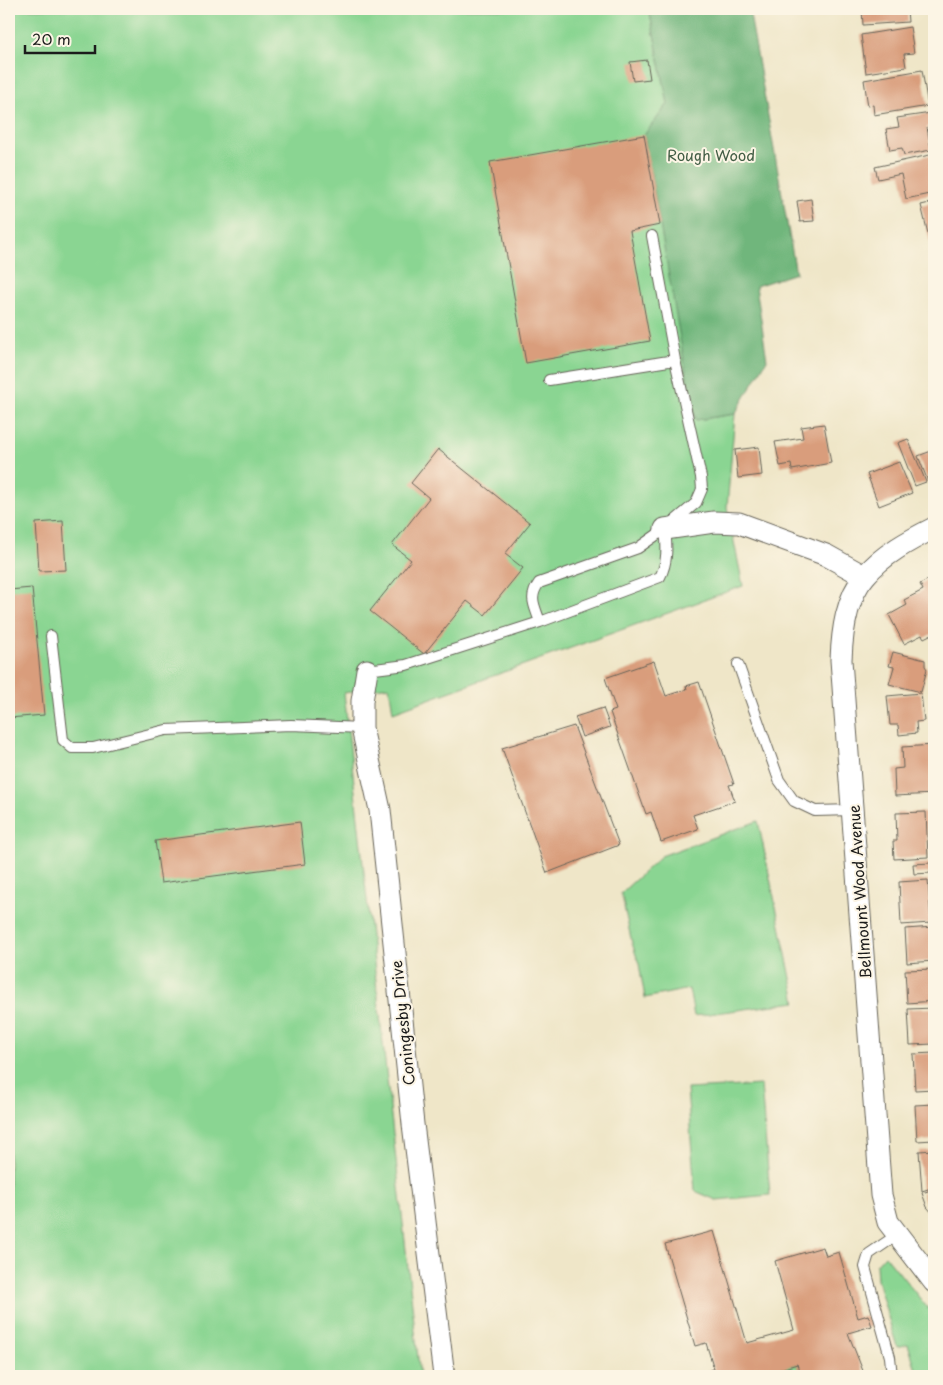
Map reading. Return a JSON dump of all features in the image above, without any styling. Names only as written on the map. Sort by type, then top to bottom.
[{"type":"street","points":[[665,529],[714,522],[739,523],[826,555],[864,576]]},
{"type":"street","name":"Bellmount Wood Avenue","points":[[934,528],[878,562],[864,576],[846,617],[841,660],[881,1195],[888,1222],[934,1282]]},
{"type":"street","name":"Coningesby Drive","points":[[367,670],[362,701],[362,728],[380,810],[413,1124],[444,1376]]},
{"type":"lane","points":[[540,622],[532,598],[533,591],[539,583],[638,548],[665,529],[696,503],[702,489],[652,236]]},
{"type":"lane","points":[[549,380],[675,360]]},
{"type":"lane","points":[[367,670],[406,665],[540,622],[660,577],[665,568],[667,548],[665,529]]},
{"type":"lane","points":[[51,636],[62,740],[72,748],[93,748],[166,730],[290,724],[362,728]]},
{"type":"lane","points":[[738,664],[779,780],[794,801],[815,811],[853,810]]},
{"type":"lane","points":[[892,1376],[890,1357],[866,1267],[869,1254],[897,1235]]},
{"type":"green space","points":[[9,9],[649,9],[668,104],[644,135],[696,420],[735,414],[727,507],[743,586],[393,712],[389,686],[344,693],[420,1376],[9,1376]]},
{"type":"green space","name":"Rough Wood","points":[[649,9],[749,9],[796,273],[756,286],[767,360],[735,414],[696,420],[690,394],[644,135],[668,104]]},
{"type":"green space","points":[[758,821],[796,1002],[694,1016],[689,989],[645,998],[639,964],[632,943],[621,893],[661,856]]},
{"type":"green space","points":[[761,1085],[770,1195],[716,1200],[695,1191],[687,1089]]},
{"type":"green space","points":[[885,1255],[934,1316],[934,1376],[918,1376],[908,1344],[897,1347],[877,1280],[876,1265]]},
{"type":"green space","points":[[797,1364],[801,1376],[777,1376],[775,1371]]},
{"type":"building","points":[[862,9],[907,9],[908,22],[863,25]]},
{"type":"building","points":[[910,27],[914,53],[904,54],[906,67],[866,73],[861,35]]},
{"type":"building","points":[[647,60],[650,79],[633,81],[630,62]]},
{"type":"building","points":[[922,70],[928,106],[874,115],[873,105],[868,106],[864,80]]},
{"type":"building","points":[[931,113],[933,125],[927,127],[931,150],[904,155],[902,148],[890,150],[886,129],[899,127],[897,118]]},
{"type":"building","points":[[644,135],[660,225],[630,231],[650,341],[526,363],[490,162]]},
{"type":"building","points":[[934,154],[934,193],[906,199],[901,174],[878,179],[875,167]]},
{"type":"building","points":[[811,199],[814,221],[800,222],[797,201]]},
{"type":"building","points":[[934,202],[934,241],[930,242],[921,205]]},
{"type":"building","points":[[824,424],[831,463],[792,470],[791,464],[780,466],[775,442],[803,438],[801,427]]},
{"type":"building","points":[[908,439],[926,482],[915,486],[898,443]]},
{"type":"building","points":[[759,447],[762,475],[738,478],[735,450]]},
{"type":"building","points":[[438,449],[530,523],[505,554],[523,568],[485,615],[467,601],[424,654],[370,611],[411,560],[392,545],[429,498],[411,483]]},
{"type":"building","points":[[934,450],[934,482],[929,484],[918,456]]},
{"type":"building","points":[[899,462],[912,493],[879,506],[867,474]]},
{"type":"building","points":[[63,521],[66,570],[39,571],[36,523]]},
{"type":"building","points":[[934,576],[934,633],[924,638],[922,635],[904,644],[889,615],[907,605],[904,600],[923,590],[920,584]]},
{"type":"building","points":[[32,588],[44,715],[9,718],[9,590]]},
{"type":"building","points":[[893,652],[925,660],[927,669],[921,692],[889,684],[894,667],[889,666]]},
{"type":"building","points":[[654,661],[666,696],[687,689],[686,686],[699,682],[734,784],[729,785],[735,801],[693,815],[698,829],[661,842],[651,812],[646,814],[610,712],[616,710],[605,678]]},
{"type":"building","points":[[921,693],[924,721],[916,722],[917,733],[899,735],[898,725],[890,725],[887,696]]},
{"type":"building","points":[[603,708],[610,727],[582,737],[575,717]]},
{"type":"building","points":[[574,726],[619,845],[547,873],[502,748]]},
{"type":"building","points":[[934,745],[934,794],[895,796],[894,769],[903,768],[902,747]]},
{"type":"building","points":[[926,812],[928,857],[894,859],[893,841],[897,841],[896,813]]},
{"type":"building","points":[[300,822],[305,864],[161,883],[155,841]]},
{"type":"building","points":[[931,863],[931,873],[914,874],[913,864]]},
{"type":"building","points":[[928,880],[931,923],[901,925],[899,882]]},
{"type":"building","points":[[934,927],[934,961],[907,963],[905,929]]},
{"type":"building","points":[[934,969],[934,1001],[907,1003],[905,970]]},
{"type":"building","points":[[934,1008],[934,1044],[910,1045],[908,1009]]},
{"type":"building","points":[[934,1053],[934,1089],[915,1090],[913,1054]]},
{"type":"building","points":[[934,1104],[934,1140],[917,1141],[915,1105]]},
{"type":"building","points":[[934,1150],[934,1187],[922,1191],[919,1151]]},
{"type":"building","points":[[934,1189],[934,1215],[927,1207],[922,1193]]},
{"type":"building","points":[[714,1231],[747,1343],[794,1330],[775,1261],[823,1247],[826,1256],[839,1252],[858,1318],[868,1315],[872,1326],[848,1333],[865,1376],[801,1376],[797,1364],[775,1371],[777,1376],[691,1376],[714,1369],[706,1343],[695,1346],[665,1244]]}]
